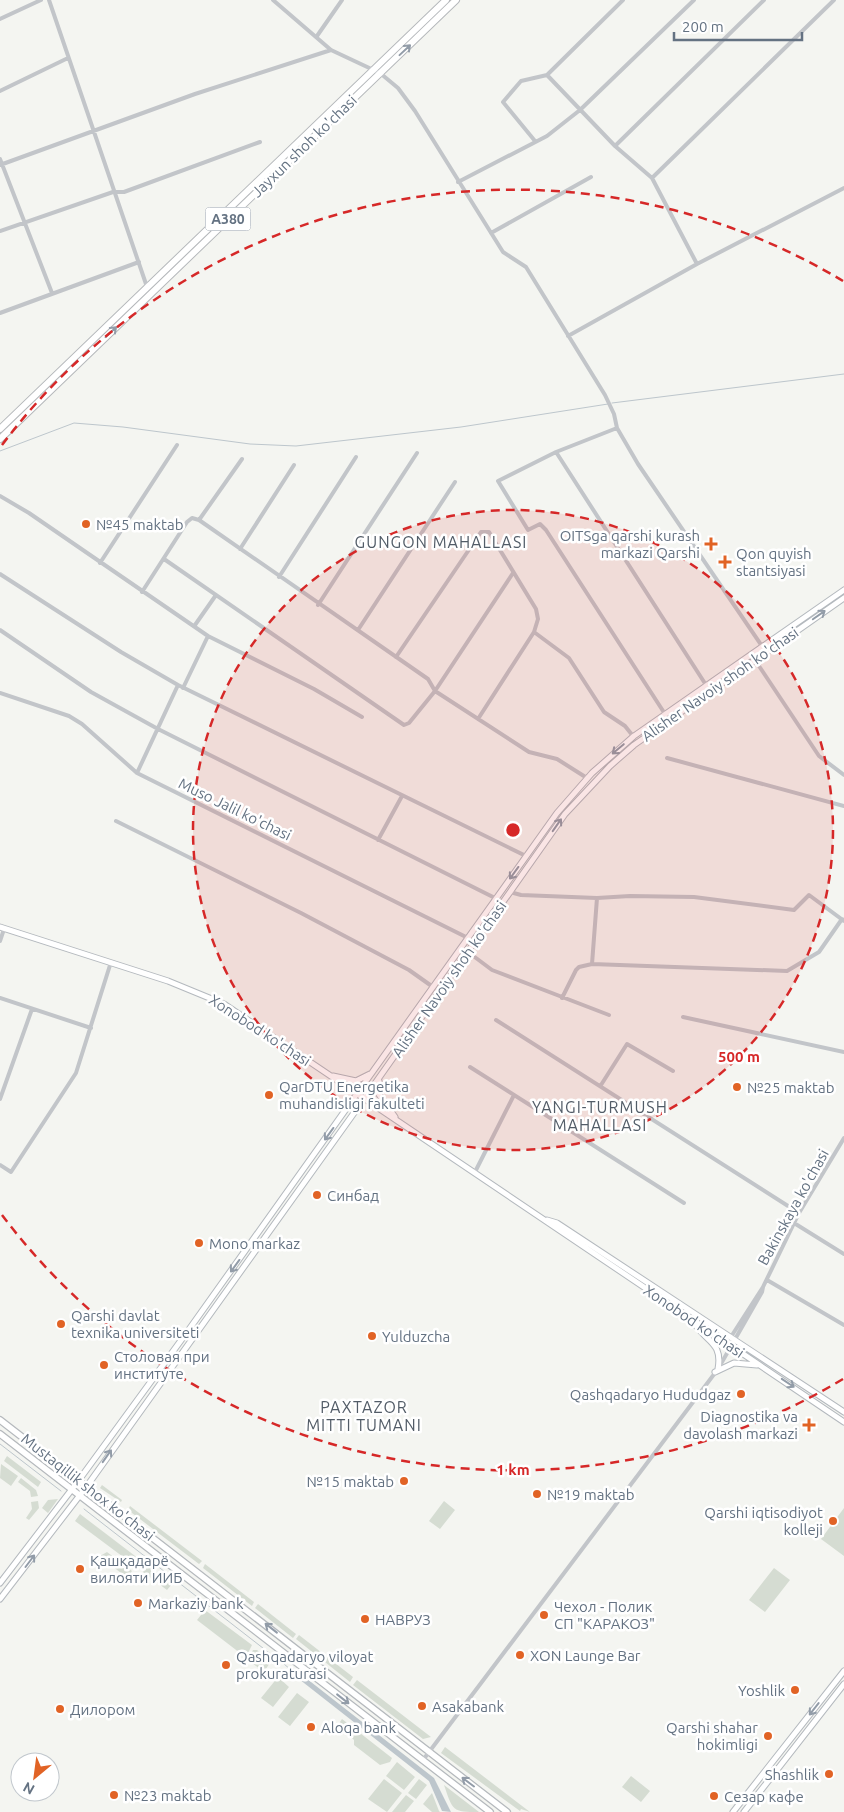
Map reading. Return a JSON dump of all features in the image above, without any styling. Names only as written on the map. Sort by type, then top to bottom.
[{"type":"highway","name":"Jayxun shoh ko'chasi","points":[[0,439],[377,71],[446,0]]},
{"type":"highway","name":"Jayxun shoh ko'chasi","points":[[0,429],[147,287],[377,71],[456,0]]},
{"type":"main road","name":"Alisher Navoiy shoh ko'chasi","points":[[0,1583],[72,1490],[168,1358],[358,1095],[495,898],[557,814],[587,778],[633,736],[844,590]]},
{"type":"main road","name":"Alisher Navoiy shoh ko'chasi","points":[[0,1599],[87,1486],[565,814],[610,766],[669,720],[844,598]]},
{"type":"main road","points":[[751,655],[755,660]]},
{"type":"main road","points":[[488,909],[495,914]]},
{"type":"main road","name":"Xonobod ko'chasi","points":[[2,928],[111,962],[201,993],[224,1004],[398,1122],[476,1172],[554,1228],[844,1422]]},
{"type":"main road","points":[[327,1074],[356,1081],[374,1071]]},
{"type":"main road","points":[[380,1076],[378,1093],[398,1122]]},
{"type":"main road","points":[[285,1196],[291,1200]]},
{"type":"main road","name":"Xonobod ko'chasi","points":[[544,1219],[556,1223],[844,1412]]},
{"type":"main road","points":[[693,1320],[700,1333],[718,1349],[720,1358],[717,1370]]},
{"type":"main road","points":[[168,1358],[175,1362]]},
{"type":"main road","points":[[717,1370],[734,1363],[762,1366]]},
{"type":"main road","name":"Mustaqillik shox ko'chasi","points":[[0,1420],[507,1812]]},
{"type":"main road","name":"Mustaqillik shox ko'chasi","points":[[0,1434],[490,1812]]},
{"type":"main road","points":[[733,1812],[844,1671]]},
{"type":"main road","points":[[744,1812],[844,1684]]},
{"type":"street","points":[[0,19],[41,0]]},
{"type":"street","points":[[49,0],[147,287]]},
{"type":"street","points":[[273,0],[331,50],[377,71],[398,88],[415,111],[503,252],[526,266],[605,396],[614,414],[617,428],[638,464],[766,652]]},
{"type":"street","points":[[317,36],[342,0]]},
{"type":"street","points":[[535,141],[502,102],[521,81],[547,75],[623,0]]},
{"type":"street","points":[[458,182],[547,136],[580,110],[694,0]]},
{"type":"street","points":[[615,146],[764,0]]},
{"type":"street","points":[[652,178],[834,0]]},
{"type":"street","points":[[52,293],[1,163],[195,94],[331,50]]},
{"type":"street","points":[[0,91],[68,58]]},
{"type":"street","points":[[547,75],[615,146],[652,178],[697,264]]},
{"type":"street","points":[[0,231],[113,192],[124,192],[260,142]]},
{"type":"street","points":[[491,233],[590,177]]},
{"type":"street","points":[[568,336],[697,264],[844,188]]},
{"type":"street","points":[[0,313],[139,262]]},
{"type":"street","points":[[617,428],[556,452],[498,481],[528,530],[540,524],[546,530],[665,714]]},
{"type":"street","points":[[100,563],[177,445]]},
{"type":"street","points":[[556,452],[706,685]]},
{"type":"street","points":[[318,605],[417,453]]},
{"type":"street","points":[[279,577],[356,457]]},
{"type":"street","points":[[199,520],[242,459]]},
{"type":"street","points":[[240,549],[294,465]]},
{"type":"street","points":[[358,630],[455,482]]},
{"type":"street","points":[[0,496],[29,513],[208,636],[314,689],[362,717]]},
{"type":"street","points":[[142,592],[187,522],[192,518],[199,520],[318,605],[358,630],[428,679],[435,690],[478,719],[529,752],[557,759],[587,778]]},
{"type":"street","points":[[396,657],[481,532],[484,530],[489,532],[536,609],[538,619],[534,632],[478,719]]},
{"type":"street","points":[[164,560],[404,725],[409,723],[435,690],[513,573]]},
{"type":"street","points":[[0,574],[121,652],[183,688],[526,856]]},
{"type":"street","points":[[195,626],[216,595]]},
{"type":"street","points":[[0,630],[91,692],[158,730],[495,898]]},
{"type":"street","points":[[534,632],[569,658],[604,712],[625,726],[633,736]]},
{"type":"street","points":[[183,688],[208,636]]},
{"type":"street","points":[[755,660],[819,756],[844,775]]},
{"type":"street","points":[[137,773],[178,685]]},
{"type":"street","name":"Muso Jalil ko'chasi","points":[[0,693],[69,716],[82,724],[137,773],[468,938]]},
{"type":"street","points":[[667,758],[844,806]]},
{"type":"street","points":[[378,840],[402,796]]},
{"type":"street","points":[[116,821],[301,913],[409,970],[433,987]]},
{"type":"street","points":[[510,892],[521,895],[597,898],[630,896],[694,897],[794,910],[809,895],[843,920],[820,952],[787,971],[592,964],[576,970],[562,998]]},
{"type":"street","points":[[592,964],[597,898]]},
{"type":"street","points":[[0,941],[2,928]]},
{"type":"street","points":[[468,952],[492,970],[609,1015]]},
{"type":"street","points":[[0,1165],[11,1172],[76,1073],[111,962]]},
{"type":"street","points":[[0,998],[91,1028]]},
{"type":"street","points":[[0,1099],[32,1009]]},
{"type":"street","points":[[683,1018],[844,1052]]},
{"type":"street","points":[[496,1020],[601,1085],[799,1213]]},
{"type":"street","points":[[601,1085],[627,1044],[673,1071]]},
{"type":"street","points":[[470,1067],[684,1203]]},
{"type":"street","points":[[476,1172],[514,1096]]},
{"type":"street","name":"Bakinskaya ko'chasi","points":[[726,1343],[733,1339],[762,1292],[799,1213],[844,1138]]},
{"type":"street","points":[[794,1223],[844,1254]]},
{"type":"street","points":[[766,1280],[844,1325]]},
{"type":"street","points":[[423,1760],[717,1370],[732,1347],[733,1339]]},
{"type":"shaded area","points":[[7,1456],[41,1482],[38,1487],[4,1461]]},
{"type":"shaded area","points":[[1,1464],[18,1476],[11,1486],[0,1478]]},
{"type":"shaded area","points":[[21,1478],[36,1490],[38,1496],[31,1497],[30,1491],[18,1482]]},
{"type":"shaded area","points":[[102,1485],[122,1500],[121,1502],[100,1488]]},
{"type":"shaded area","points":[[58,1499],[48,1513],[42,1508],[48,1500]]},
{"type":"shaded area","points":[[38,1501],[39,1508],[29,1520],[26,1518],[32,1509],[31,1502]]},
{"type":"shaded area","points":[[444,1501],[455,1510],[440,1529],[429,1521]]},
{"type":"shaded area","points":[[130,1506],[202,1561],[199,1564],[132,1513],[129,1508]]},
{"type":"shaded area","points":[[844,1508],[844,1556],[821,1539]]},
{"type":"shaded area","points":[[80,1514],[143,1562],[138,1568],[75,1521]]},
{"type":"shaded area","points":[[107,1552],[132,1571],[127,1578],[100,1556]]},
{"type":"shaded area","points":[[205,1564],[254,1602],[252,1606],[203,1568]]},
{"type":"shaded area","points":[[148,1566],[172,1584],[167,1590],[143,1572]]},
{"type":"shaded area","points":[[774,1568],[790,1580],[765,1612],[749,1600]]},
{"type":"shaded area","points":[[258,1604],[296,1634],[293,1638],[255,1608]]},
{"type":"shaded area","points":[[205,1610],[252,1645],[248,1653],[240,1653],[197,1620]]},
{"type":"shaded area","points":[[299,1635],[353,1677],[350,1682],[296,1639]]},
{"type":"shaded area","points":[[253,1650],[257,1650],[271,1661],[264,1672],[252,1663],[250,1655]]},
{"type":"shaded area","points":[[293,1668],[434,1778],[451,1812],[442,1811],[429,1781],[290,1672]]},
{"type":"shaded area","points":[[278,1677],[289,1687],[273,1707],[261,1698]]},
{"type":"shaded area","points":[[357,1680],[431,1737],[423,1739],[353,1685]]},
{"type":"shaded area","points":[[297,1693],[309,1702],[290,1726],[278,1717]]},
{"type":"shaded area","points":[[342,1719],[392,1758],[390,1762],[380,1765],[354,1745],[354,1740],[338,1725]]},
{"type":"shaded area","points":[[445,1747],[530,1812],[521,1809],[520,1811],[441,1753]]},
{"type":"shaded area","points":[[397,1762],[415,1777],[404,1790],[386,1776]]},
{"type":"shaded area","points":[[631,1776],[650,1791],[641,1802],[622,1787]]},
{"type":"shaded area","points":[[384,1779],[402,1793],[387,1812],[368,1799]]},
{"type":"shaded area","points":[[419,1779],[427,1785],[416,1799],[408,1793]]},
{"type":"shaded area","points":[[444,1785],[479,1812],[463,1811],[455,1808],[449,1800]]},
{"type":"shaded area","points":[[432,1793],[440,1812],[432,1812],[423,1804]]},
{"type":"shaded area","points":[[406,1795],[414,1801],[405,1812],[392,1812]]},
{"type":"waterway","points":[[612,403],[844,374]]},
{"type":"waterway","points":[[0,451],[74,423],[123,427],[250,444],[296,446],[461,427],[608,404]]},
{"type":"waterway","points":[[0,1444],[61,1491]]},
{"type":"waterway","points":[[84,1509],[277,1659]]},
{"type":"waterway","points":[[284,1664],[291,1670]]},
{"type":"place","name":"№45 maktab","points":[[86,524]]},
{"type":"place","name":"OITSga qarshi kurash markazi Qarshi","points":[[711,544]]},
{"type":"place","name":"Qon quyish stantsiyasi","points":[[725,562]]},
{"type":"place","name":"№25 maktab","points":[[737,1087]]},
{"type":"place","name":"QarDTU Energetika muhandisligi fakulteti","points":[[269,1095]]},
{"type":"place","name":"Синбад","points":[[317,1195]]},
{"type":"place","name":"Mono markaz","points":[[199,1243]]},
{"type":"place","name":"Qarshi davlat texnika universiteti","points":[[61,1324]]},
{"type":"place","name":"Yulduzcha","points":[[372,1336]]},
{"type":"place","name":"Столовая при институте","points":[[104,1365]]},
{"type":"place","name":"Qashqadaryo Hududgaz","points":[[741,1394]]},
{"type":"place","name":"Diagnostika va davolash markazi","points":[[809,1425]]},
{"type":"place","name":"№15 maktab","points":[[404,1481]]},
{"type":"place","name":"№19 maktab","points":[[537,1494]]},
{"type":"place","name":"Qarshi iqtisodiyot kolleji","points":[[833,1521]]},
{"type":"place","name":"Қашқадарё вилояти ИИБ","points":[[80,1569]]},
{"type":"place","name":"Markaziy bank","points":[[138,1603]]},
{"type":"place","name":"Чехол - Полик СП \"КАРАКОЗ\"","points":[[544,1615]]},
{"type":"place","name":"НАВРУЗ","points":[[365,1619]]},
{"type":"place","name":"XON Launge Bar","points":[[520,1655]]},
{"type":"place","name":"Qashqadaryo viloyat prokuraturasi","points":[[226,1665]]},
{"type":"place","name":"Yoshlik","points":[[795,1690]]},
{"type":"place","name":"Asakabank","points":[[422,1706]]},
{"type":"place","name":"Дилором","points":[[60,1709]]},
{"type":"place","name":"Aloqa bank","points":[[311,1727]]},
{"type":"place","name":"Qarshi shahar hokimligi","points":[[768,1736]]},
{"type":"place","name":"Shashlik","points":[[829,1774]]},
{"type":"place","name":"№23 maktab","points":[[114,1795]]},
{"type":"place","name":"Сезар кафе","points":[[714,1796]]},
{"type":"district","name":"GUNGON MAHALLASI","points":[[441,542]]},
{"type":"district","name":"YANGI-TURMUSH MAHALLASI","points":[[600,1116]]},
{"type":"district","name":"PAXTAZOR MITTI TUMANI","points":[[364,1416]]}]
